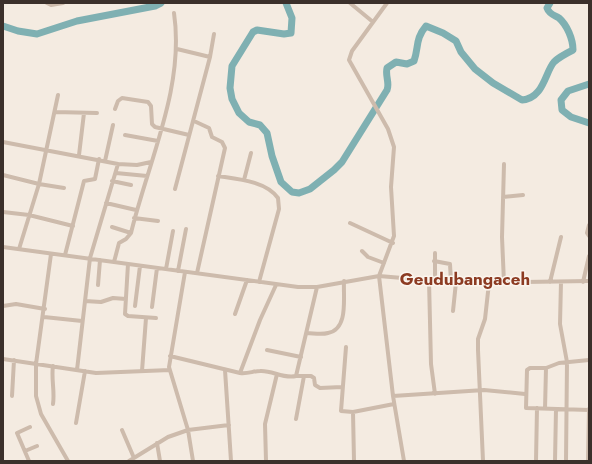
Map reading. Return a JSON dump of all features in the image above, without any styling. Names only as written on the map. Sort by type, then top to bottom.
[{"type":"street","points":[[47,3],[51,5],[63,3]]},
{"type":"street","points":[[350,3],[373,22]]},
{"type":"street","points":[[387,3],[356,45],[350,57],[351,64],[388,129],[394,147],[391,179],[394,221],[393,243],[379,276],[394,404],[404,461]]},
{"type":"street","points":[[114,262],[120,243],[131,233],[136,210],[162,128],[177,50],[174,13]]},
{"type":"street","points":[[175,189],[194,121],[210,57],[214,34]]},
{"type":"street","points":[[177,50],[210,57]]},
{"type":"street","points":[[19,249],[39,184],[58,95]]},
{"type":"street","points":[[115,109],[118,102],[122,98],[148,102],[151,106],[152,124],[155,127],[189,135]]},
{"type":"street","points":[[55,112],[97,113]]},
{"type":"street","points":[[79,155],[84,112]]},
{"type":"street","points":[[194,121],[208,128],[212,137],[224,145],[197,274]]},
{"type":"street","points":[[105,161],[112,125]]},
{"type":"street","points":[[125,135],[158,141]]},
{"type":"street","points":[[3,142],[79,155],[118,164],[131,165],[151,162]]},
{"type":"street","points":[[244,180],[251,154]]},
{"type":"street","points":[[65,255],[74,226],[84,181],[95,179],[99,159]]},
{"type":"street","points":[[77,370],[90,258],[118,164]]},
{"type":"street","points":[[504,164],[502,237],[504,283]]},
{"type":"street","points":[[129,174],[131,165]]},
{"type":"street","points":[[116,173],[147,176]]},
{"type":"street","points":[[3,174],[39,184],[64,188]]},
{"type":"street","points":[[218,176],[244,180],[270,190],[280,202],[259,282]]},
{"type":"street","points":[[112,181],[131,185]]},
{"type":"street","points":[[503,197],[524,195]]},
{"type":"street","points":[[106,203],[136,210]]},
{"type":"street","points":[[3,212],[29,215],[74,226]]},
{"type":"street","points":[[134,218],[158,221]]},
{"type":"street","points":[[350,223],[393,243]]},
{"type":"street","points":[[589,225],[587,233],[589,236]]},
{"type":"street","points":[[112,227],[131,233]]},
{"type":"street","points":[[178,271],[186,229]]},
{"type":"street","points":[[166,269],[173,231]]},
{"type":"street","points":[[550,282],[561,237]]},
{"type":"street","points":[[3,247],[294,287],[317,287],[379,276],[435,281],[489,283],[589,281]]},
{"type":"street","points":[[362,251],[368,257],[384,263]]},
{"type":"street","points":[[435,253],[435,281]]},
{"type":"street","points":[[52,254],[36,364],[36,396],[38,406],[68,461]]},
{"type":"street","points":[[583,282],[589,256]]},
{"type":"street","points":[[98,285],[100,260]]},
{"type":"street","points":[[434,261],[450,264],[454,282],[453,311]]},
{"type":"street","points":[[128,264],[126,315],[156,318]]},
{"type":"street","points":[[135,306],[140,266]]},
{"type":"street","points":[[152,306],[157,268]]},
{"type":"street","points":[[186,272],[170,356],[170,370],[188,430],[193,461]]},
{"type":"street","points":[[234,314],[246,280]]},
{"type":"street","points":[[429,280],[431,364],[435,394]]},
{"type":"street","points":[[306,333],[333,332],[342,321],[344,281]]},
{"type":"street","points":[[561,282],[560,324],[567,362],[566,461]]},
{"type":"street","points":[[483,461],[478,339],[486,319],[489,283]]},
{"type":"street","points":[[240,373],[260,320],[276,285]]},
{"type":"street","points":[[296,376],[317,287]]},
{"type":"street","points":[[85,302],[101,302],[113,298],[126,299]]},
{"type":"street","points":[[3,306],[16,304],[45,309]]},
{"type":"street","points":[[44,317],[82,321]]},
{"type":"street","points":[[142,371],[146,318]]},
{"type":"street","points":[[346,347],[341,411],[353,412],[394,404]]},
{"type":"street","points":[[266,350],[301,357]]},
{"type":"street","points":[[170,356],[240,373],[248,374],[262,371],[277,374],[313,377],[315,385],[320,388],[342,387]]},
{"type":"street","points":[[3,359],[96,373],[170,370]]},
{"type":"street","points":[[12,396],[14,360]]},
{"type":"street","points":[[588,460],[589,409],[526,408],[526,394],[527,370],[530,368],[546,368],[567,362],[589,360]]},
{"type":"street","points":[[53,366],[53,404]]},
{"type":"street","points":[[545,409],[546,368]]},
{"type":"street","points":[[225,370],[231,461]]},
{"type":"street","points":[[76,423],[85,371]]},
{"type":"street","points":[[266,461],[266,424],[277,374]]},
{"type":"street","points":[[296,419],[304,376]]},
{"type":"street","points":[[393,396],[479,391],[526,394]]},
{"type":"street","points":[[536,461],[537,408]]},
{"type":"street","points":[[555,461],[556,409]]},
{"type":"street","points":[[353,412],[354,461]]},
{"type":"street","points":[[129,461],[172,435],[188,430],[229,425]]},
{"type":"street","points":[[29,461],[18,433],[30,426]]},
{"type":"street","points":[[122,430],[134,458]]},
{"type":"street","points":[[157,443],[160,461]]},
{"type":"street","points":[[25,451],[37,446]]},
{"type":"waterway","points":[[3,26],[18,31],[37,34],[77,21],[155,6],[161,3]]},
{"type":"waterway","points":[[286,3],[292,18],[291,33],[284,34],[257,30],[253,32],[232,66],[230,88],[232,99],[239,113],[249,122],[260,125],[267,133],[272,156],[281,182],[292,192],[299,193],[310,189],[342,162],[387,90],[387,68],[396,62],[407,64],[414,61],[420,35],[426,26],[443,33],[456,41],[461,52],[475,69],[493,83],[522,100],[535,95],[543,84],[554,62],[573,50],[571,37],[565,24],[549,12],[547,8],[550,3]]},
{"type":"waterway","points":[[589,84],[568,91],[561,100],[562,110],[571,117],[589,123]]},
{"type":"district","name":"Geudubangaceh","points":[[465,279]]}]
